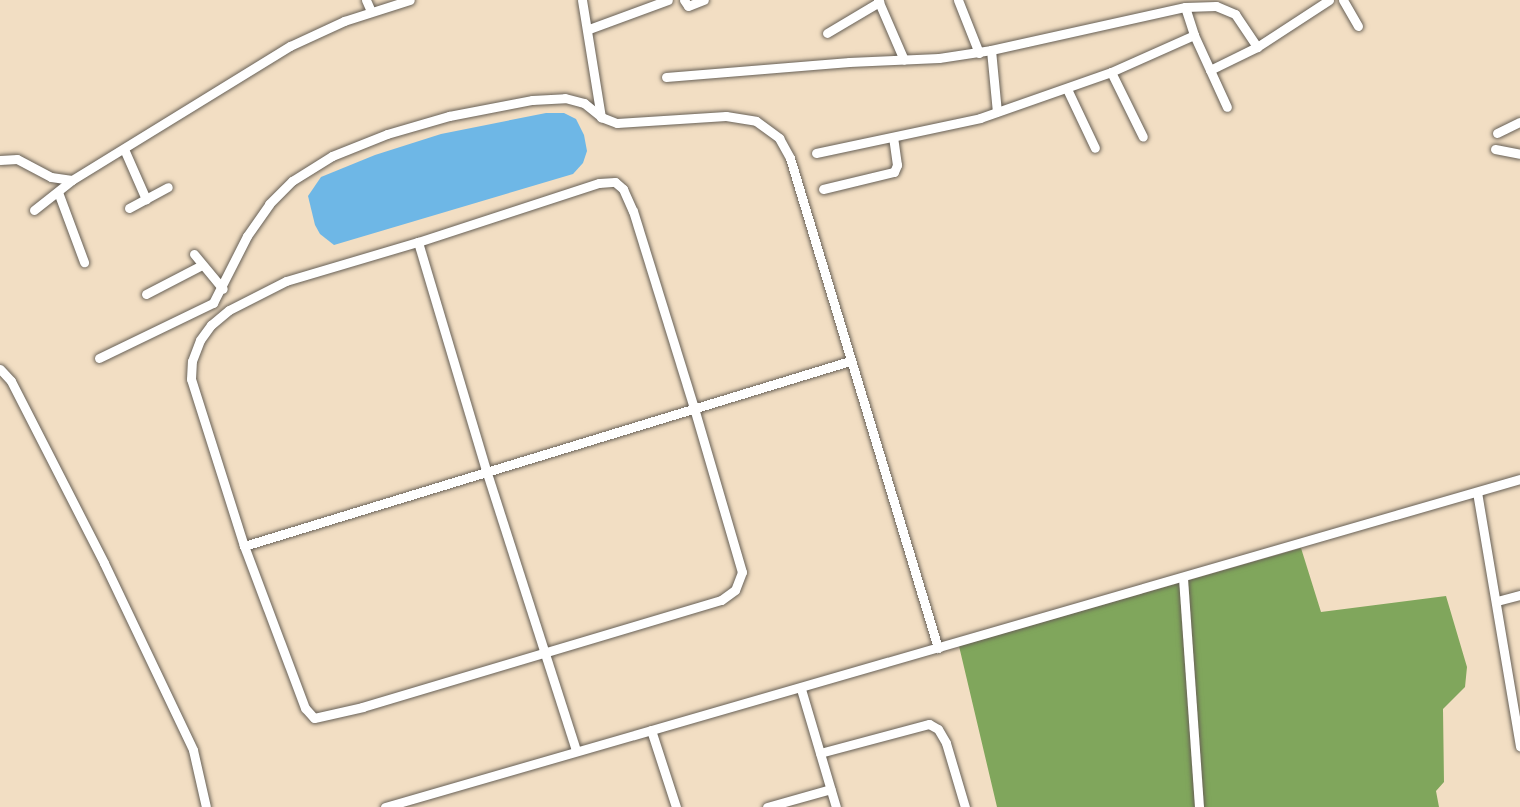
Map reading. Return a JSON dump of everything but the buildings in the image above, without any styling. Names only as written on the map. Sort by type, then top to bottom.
[{"type":"street","points":[[366,0],[371,11]]},
{"type":"street","points":[[34,210],[72,180],[290,46],[371,11],[410,0]]},
{"type":"street","points":[[582,0],[589,29],[601,117]]},
{"type":"street","points":[[589,29],[668,0]]},
{"type":"street","points":[[684,0],[688,6],[693,6],[704,0]]},
{"type":"street","points":[[958,0],[979,52]]},
{"type":"street","points":[[1210,70],[1257,47],[1329,0]]},
{"type":"street","points":[[1343,0],[1358,26]]},
{"type":"street","points":[[827,33],[878,1],[904,60]]},
{"type":"street","points":[[666,77],[979,52],[1185,7],[1226,5],[1242,21],[1257,47]]},
{"type":"street","points":[[1185,7],[1194,35],[1227,107]]},
{"type":"street","points":[[816,153],[893,138],[998,112],[1111,72],[1194,35]]},
{"type":"street","points":[[991,50],[998,112]]},
{"type":"street","points":[[1111,72],[1143,137]]},
{"type":"street","points":[[1067,89],[1095,148]]},
{"type":"street","points":[[99,358],[213,303],[223,289],[242,245],[269,204],[292,181],[332,156],[399,130],[449,116],[532,100],[565,97],[584,103],[601,117],[617,123],[726,116],[756,121],[779,138],[790,158],[938,648]]},
{"type":"street","points":[[1497,133],[1520,122]]},
{"type":"street","points":[[824,189],[894,172],[897,165],[893,138]]},
{"type":"street","points":[[124,149],[146,199]]},
{"type":"street","points":[[1495,149],[1520,154]]},
{"type":"street","points":[[0,160],[17,159],[51,177],[72,180]]},
{"type":"street","points":[[615,182],[623,189],[633,211],[742,572],[736,590],[721,600],[363,707],[314,718],[305,708],[244,546],[191,379],[192,361],[200,340],[211,325],[229,310],[276,286],[418,242],[599,183],[615,182]]},
{"type":"street","points":[[129,208],[168,187]]},
{"type":"street","points":[[58,192],[84,262]]},
{"type":"street","points":[[418,242],[486,470],[576,750]]},
{"type":"street","points":[[194,254],[223,289]]},
{"type":"street","points":[[146,294],[202,265]]},
{"type":"street","points":[[244,546],[850,361]]},
{"type":"street","points":[[0,369],[11,381],[104,563],[193,750],[206,807]]},
{"type":"street","points":[[385,807],[576,750],[801,689],[1520,479]]},
{"type":"street","points":[[1477,492],[1520,746]]},
{"type":"street","points":[[1183,578],[1199,807]]},
{"type":"street","points":[[1497,601],[1520,596]]},
{"type":"street","points":[[801,689],[836,807]]},
{"type":"street","points":[[820,753],[929,724],[938,729],[946,743],[965,807]]},
{"type":"street","points":[[651,730],[676,807]]},
{"type":"street","points":[[767,807],[831,789]]},
{"type":"green space","points":[[1301,548],[1321,612],[1446,596],[1467,667],[1465,687],[1443,709],[1444,782],[1436,791],[1439,807],[997,807],[959,646]]},
{"type":"water","points":[[546,113],[564,113],[576,119],[584,135],[587,151],[583,163],[573,174],[334,245],[320,234],[315,225],[308,196],[321,177],[375,155],[441,134]]}]
